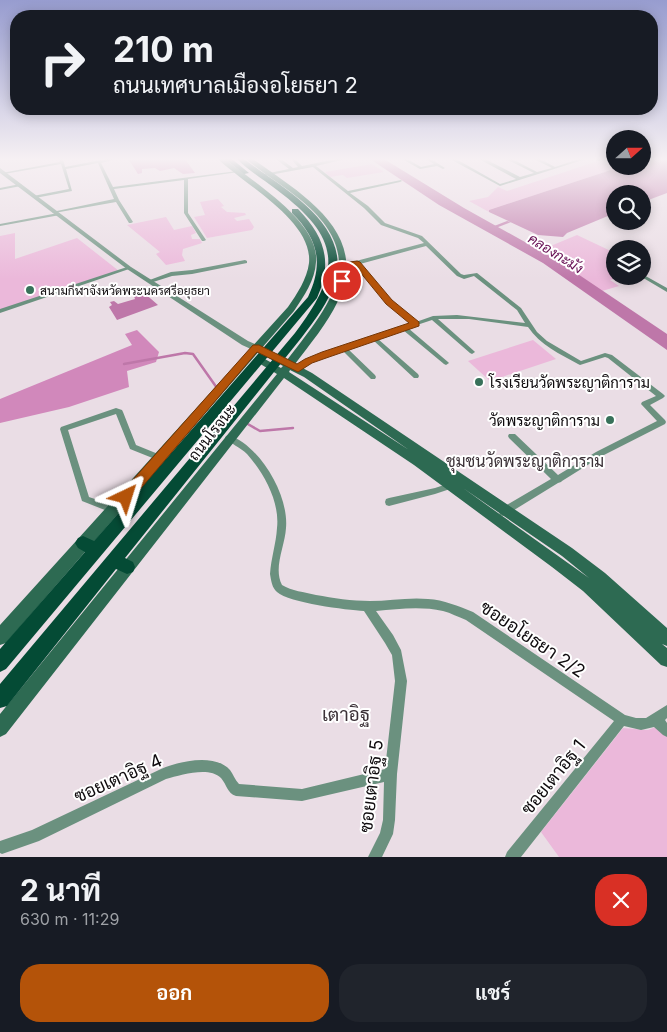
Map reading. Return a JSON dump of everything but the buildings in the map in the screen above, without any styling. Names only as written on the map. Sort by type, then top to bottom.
[{"type":"main road","name":"ถนนโรจนะ","points":[[0,728],[121,563],[231,405],[258,354],[302,294],[312,267],[312,252],[306,232],[296,220],[270,199]]},
{"type":"main road","name":"ถนนโรจนะ","points":[[258,354],[312,298],[322,271],[322,254],[316,236],[304,219],[278,199]]},
{"type":"main road","name":"ถนนโรจนะ","points":[[284,367],[325,296],[332,276],[334,258],[327,236],[318,222],[291,199]]},
{"type":"main road","name":"ถนนโรจนะ","points":[[0,663],[90,547],[115,510],[160,458],[284,367],[331,308],[340,290],[344,265],[340,242],[328,221],[300,199]]},
{"type":"main road","points":[[258,354],[284,367],[500,514],[588,586],[667,659]]},
{"type":"main road","points":[[284,367],[450,486],[567,552],[600,578],[667,638]]},
{"type":"main road","name":"ถนนโรจนะ","points":[[0,699],[229,438],[231,405]]},
{"type":"main road","name":"ถนนโรจนะ","points":[[0,637],[231,405]]},
{"type":"street","points":[[38,199],[129,268],[246,344],[258,354]]},
{"type":"street","points":[[186,199],[186,213],[204,240]]},
{"type":"street","points":[[356,199],[383,224],[417,235],[458,275],[464,277],[474,274],[520,308],[534,334],[545,342],[580,363],[606,355],[610,356],[661,396],[645,404],[662,422],[599,454],[500,514]]},
{"type":"street","points":[[0,225],[117,200],[131,222]]},
{"type":"street","points":[[344,265],[427,244]]},
{"type":"street","points":[[150,281],[171,274],[245,262]]},
{"type":"street","points":[[357,263],[389,302],[415,324]]},
{"type":"street","points":[[0,311],[129,268]]},
{"type":"street","points":[[651,280],[667,290]]},
{"type":"street","points":[[284,367],[309,361],[433,318],[445,316],[529,325]]},
{"type":"street","points":[[433,318],[472,352]]},
{"type":"street","points":[[404,328],[446,363]]},
{"type":"street","points":[[374,338],[416,376]]},
{"type":"street","points":[[344,348],[373,377]]},
{"type":"street","points":[[115,510],[85,499],[64,429],[116,411],[119,412],[133,447],[160,458]]},
{"type":"street","points":[[512,436],[558,480]]},
{"type":"street","name":"ซอยอโยธยา 2/2","points":[[229,438],[243,444],[256,458],[279,505],[282,520],[282,538],[274,571],[274,578],[279,588],[302,597],[367,606],[436,604],[459,612],[469,616],[622,720],[643,726],[656,720]]},
{"type":"street","points":[[388,502],[414,495],[428,494],[450,486]]},
{"type":"street","name":"ซอยเตาอิฐ 5","points":[[367,606],[397,654],[401,681],[391,774],[389,820],[386,834],[375,857]]},
{"type":"street","points":[[667,711],[656,720],[667,731]]},
{"type":"street","name":"ซอยเตาอิฐ 1","points":[[512,857],[622,720]]},
{"type":"street","name":"ซอยเตาอิฐ 4","points":[[2,848],[34,836],[165,773],[188,768],[212,766],[225,774],[230,785],[236,790],[302,795],[391,774]]},
{"type":"shaded area","points":[[218,199],[224,206],[221,207],[227,212],[245,213],[246,215],[234,218],[237,221],[249,219],[254,227],[252,230],[207,238],[194,217],[205,215],[200,202]]},
{"type":"shaded area","points":[[430,199],[449,199],[557,260],[667,334],[667,350],[543,263]]},
{"type":"shaded area","points":[[479,199],[523,199],[489,210],[489,212],[469,201]]},
{"type":"shaded area","points":[[523,199],[606,199],[606,217],[567,233],[563,237],[538,235],[489,212],[489,210]]},
{"type":"shaded area","points":[[166,217],[174,230],[192,226],[196,233],[191,235],[192,239],[200,239],[202,243],[183,249],[182,255],[185,261],[166,265],[156,254],[160,252],[127,225]]},
{"type":"shaded area","name":"สนามกีฬาจังหวัดพระนครศรีอยุธยา","points":[[15,233],[15,259],[77,238],[119,271],[0,310],[0,236]]},
{"type":"shaded area","points":[[577,235],[606,249],[606,285],[619,286],[602,291],[541,250]]},
{"type":"shaded area","points":[[143,292],[158,305],[117,320],[109,307],[112,305],[110,302],[114,301],[118,304],[135,299],[133,293]]},
{"type":"shaded area","points":[[137,330],[159,352],[156,362],[127,371],[129,387],[69,407],[0,423],[0,399],[132,345],[125,334]]},
{"type":"shaded area","points":[[533,340],[556,359],[490,381],[468,361]]},
{"type":"shaded area","points":[[658,726],[667,735],[667,857],[559,857],[541,832],[623,728],[648,730]]},
{"type":"waterway","points":[[491,228],[509,222]]},
{"type":"waterway","points":[[124,364],[185,353],[193,354],[217,388]]},
{"type":"waterway","points":[[246,423],[260,431],[293,428]]},
{"type":"place","name":"สนามกีฬาจังหวัดพระนครศรีอยุธยา","points":[[30,290]]},
{"type":"place","name":"โรงเรียนวัดพระญาติการาม","points":[[479,382]]},
{"type":"place","name":"วัดพระญาติการาม","points":[[610,420]]},
{"type":"district","name":"ชุมชนวัดพระญาติการาม","points":[[525,461]]},
{"type":"district","name":"เตาอิฐ","points":[[346,714]]},
{"type":"route","points":[[126,497],[256,348],[298,369],[303,364],[326,354],[415,324],[389,302],[357,263],[344,265],[342,281]]},
{"type":"water label","name":"คลองกะมัง","points":[[556,253]]}]
